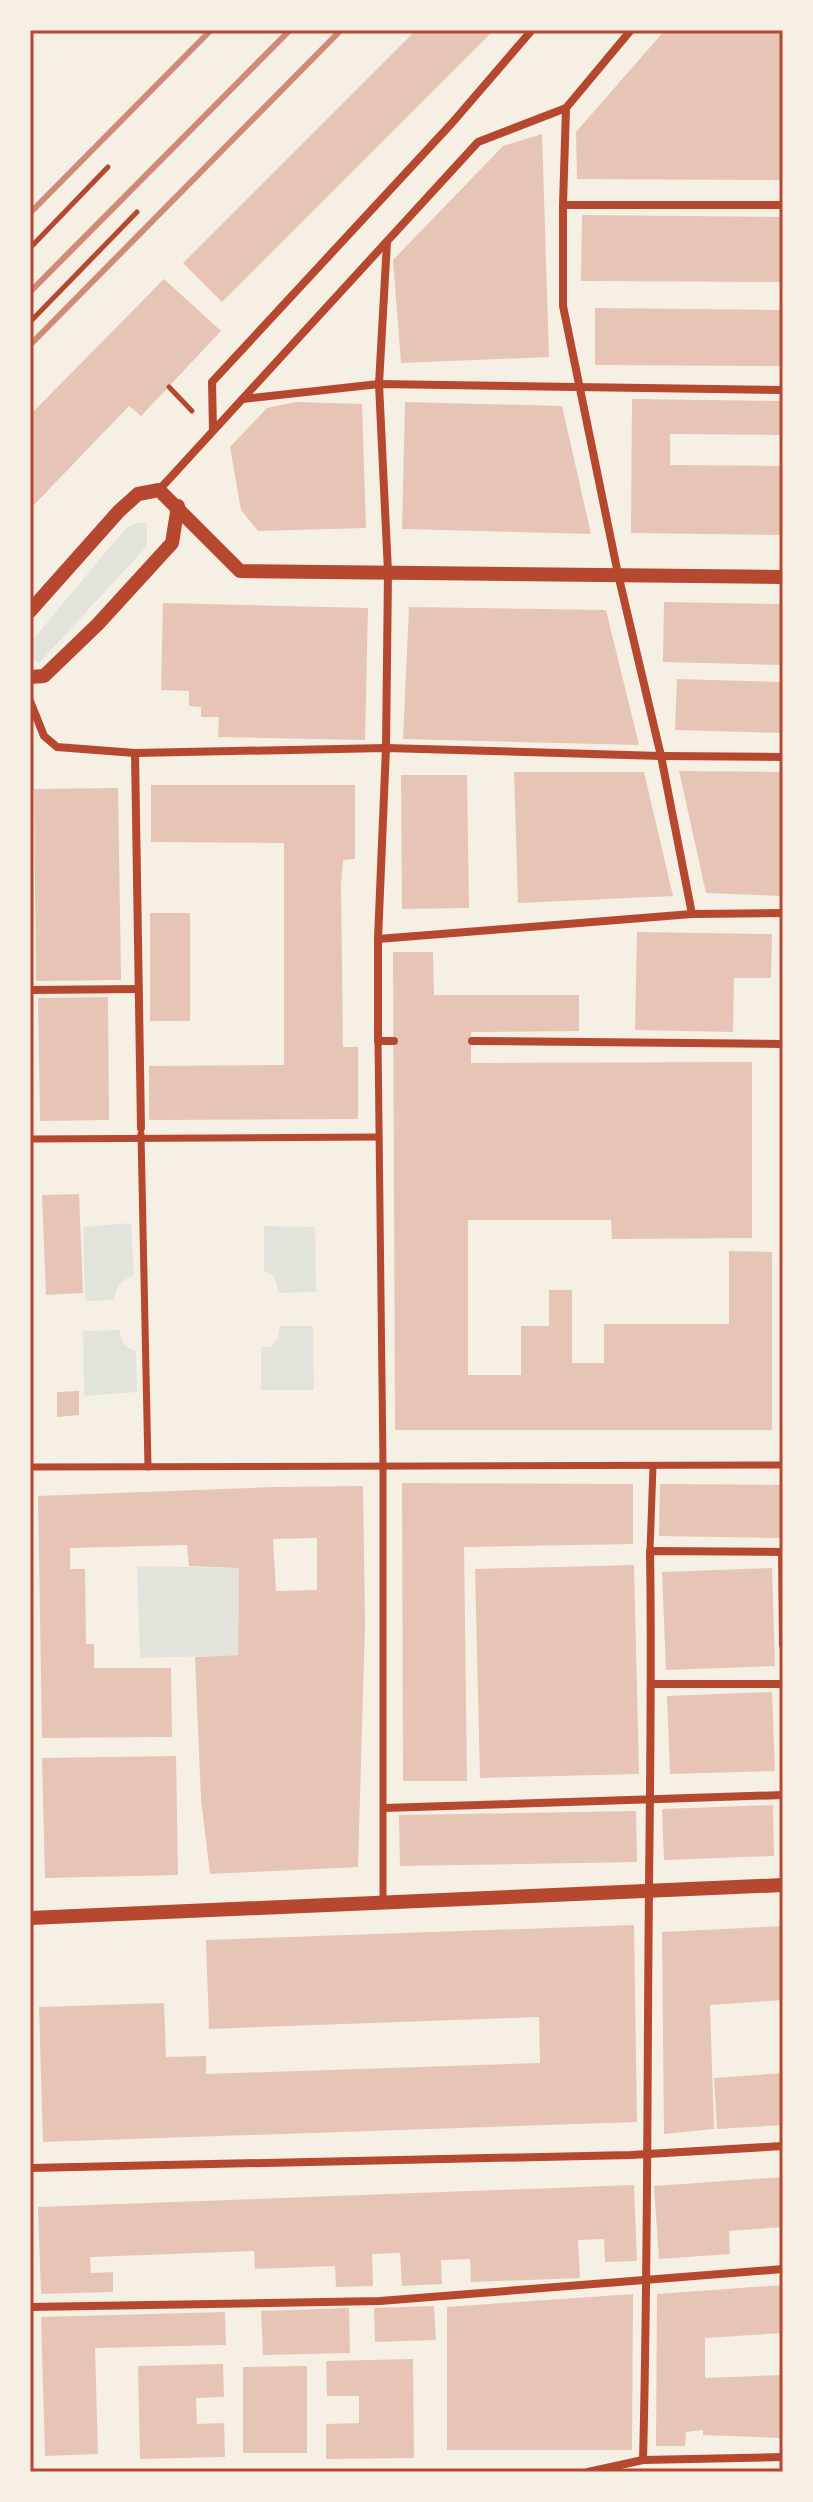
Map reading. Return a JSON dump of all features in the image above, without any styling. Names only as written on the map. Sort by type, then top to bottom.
[{"type":"street","points":[[213,431],[212,382],[452,123],[532,30]]},
{"type":"street","points":[[30,611],[119,511],[138,494],[159,490],[478,142],[566,108],[631,30]]},
{"type":"street","points":[[566,108],[563,306],[618,574],[661,756],[692,914]]},
{"type":"street","points":[[563,205],[783,205]]},
{"type":"street","points":[[383,1903],[378,939],[386,748],[388,572],[379,384],[387,242]]},
{"type":"street","points":[[243,399],[379,384],[783,390]]},
{"type":"street","points":[[159,490],[240,571],[783,577]]},
{"type":"street","points":[[30,677],[44,676],[98,624],[172,543],[178,506]]},
{"type":"street","points":[[30,701],[44,736],[57,747],[135,753],[386,748],[783,757]]},
{"type":"street","points":[[135,753],[148,1467]]},
{"type":"street","points":[[378,939],[692,914],[783,913]]},
{"type":"street","points":[[30,990],[138,989]]},
{"type":"street","points":[[378,1041],[394,1041]]},
{"type":"street","points":[[472,1041],[783,1044]]},
{"type":"street","points":[[30,1139],[379,1137]]},
{"type":"street","points":[[30,1467],[783,1465]]},
{"type":"street","points":[[643,2460],[648,2281],[653,1684],[650,1551],[653,1466]]},
{"type":"street","points":[[650,1551],[782,1552],[783,1645]]},
{"type":"street","points":[[653,1684],[783,1684]]},
{"type":"street","points":[[384,1808],[783,1795]]},
{"type":"street","points":[[30,1918],[783,1885]]},
{"type":"street","points":[[30,2168],[649,2154],[783,2146]]},
{"type":"street","points":[[30,2307],[380,2301],[783,2269]]},
{"type":"street","points":[[588,2472],[643,2460],[783,2457]]},
{"type":"path","points":[[30,248],[108,167]]},
{"type":"path","points":[[30,322],[137,212]]},
{"type":"shaded area","points":[[136,523],[147,523],[147,546],[39,663],[30,658],[30,643],[125,529]]},
{"type":"shaded area","points":[[131,1223],[134,1275],[120,1284],[114,1300],[85,1301],[83,1227]]},
{"type":"shaded area","points":[[264,1226],[315,1227],[316,1292],[279,1293],[274,1276],[264,1271]]},
{"type":"shaded area","points":[[280,1326],[313,1326],[314,1390],[261,1390],[261,1347],[271,1347],[278,1337]]},
{"type":"shaded area","points":[[120,1330],[124,1344],[136,1351],[137,1392],[84,1396],[83,1331]]},
{"type":"shaded area","points":[[137,1566],[239,1568],[238,1655],[140,1658]]},
{"type":"building","points":[[416,30],[494,30],[222,302],[183,263]]},
{"type":"building","points":[[665,30],[783,30],[783,180],[577,179],[576,132]]},
{"type":"building","points":[[542,134],[549,357],[401,363],[393,260],[503,146]]},
{"type":"building","points":[[582,215],[783,217],[783,282],[581,281]]},
{"type":"building","points":[[164,279],[221,331],[141,416],[129,406],[30,509],[30,415]]},
{"type":"building","points":[[595,308],[783,310],[783,366],[595,365]]},
{"type":"building","points":[[632,399],[783,401],[783,435],[670,434],[670,465],[783,466],[783,535],[631,533]]},
{"type":"building","points":[[296,402],[362,404],[366,528],[258,531],[241,510],[230,447],[267,408]]},
{"type":"building","points":[[405,402],[562,406],[591,534],[402,529]]},
{"type":"building","points":[[664,602],[783,604],[783,665],[663,662]]},
{"type":"building","points":[[163,603],[368,608],[365,740],[218,737],[219,717],[201,717],[201,707],[189,706],[189,691],[161,690]]},
{"type":"building","points":[[409,607],[606,610],[639,745],[403,739]]},
{"type":"building","points":[[677,679],[783,682],[783,733],[675,730]]},
{"type":"building","points":[[679,771],[783,772],[783,896],[706,893]]},
{"type":"building","points":[[514,772],[644,772],[673,896],[518,903]]},
{"type":"building","points":[[401,775],[467,775],[469,908],[402,909]]},
{"type":"building","points":[[151,785],[355,785],[355,859],[343,860],[341,885],[343,1047],[358,1047],[358,1119],[149,1120],[149,1066],[284,1065],[284,843],[151,842]]},
{"type":"building","points":[[118,788],[121,980],[36,981],[34,789]]},
{"type":"building","points":[[150,913],[190,913],[190,1021],[150,1021]]},
{"type":"building","points":[[637,932],[772,934],[771,978],[734,978],[733,1032],[635,1030]]},
{"type":"building","points":[[393,952],[433,952],[434,995],[579,995],[579,1031],[471,1032],[471,1063],[752,1062],[752,1238],[612,1239],[611,1220],[468,1220],[468,1375],[521,1375],[521,1326],[549,1326],[549,1290],[572,1290],[572,1363],[604,1363],[604,1324],[729,1324],[729,1251],[772,1252],[772,1430],[395,1430]]},
{"type":"building","points":[[108,997],[109,1120],[40,1121],[38,998]]},
{"type":"building","points":[[79,1194],[83,1293],[46,1295],[42,1195]]},
{"type":"building","points":[[79,1391],[79,1415],[57,1417],[57,1392]]},
{"type":"building","points":[[402,1483],[633,1484],[633,1544],[464,1547],[467,1781],[403,1781]]},
{"type":"building","points":[[660,1484],[783,1485],[783,1538],[659,1536]]},
{"type":"building","points":[[363,1486],[365,1623],[358,1867],[210,1874],[201,1799],[195,1657],[238,1655],[239,1568],[189,1566],[187,1545],[70,1548],[70,1569],[85,1569],[86,1644],[94,1644],[94,1668],[171,1668],[172,1737],[42,1738],[38,1496]],"holes":[[[317,1538],[317,1590],[276,1591],[273,1539]]]},
{"type":"building","points":[[634,1565],[639,1774],[480,1778],[475,1569]]},
{"type":"building","points":[[772,1568],[775,1666],[666,1670],[662,1572]]},
{"type":"building","points":[[772,1692],[775,1771],[670,1774],[667,1696]]},
{"type":"building","points":[[176,1756],[178,1875],[45,1878],[42,1758]]},
{"type":"building","points":[[773,1805],[774,1856],[664,1860],[662,1809]]},
{"type":"building","points":[[636,1811],[637,1862],[400,1866],[399,1815]]},
{"type":"building","points":[[634,1925],[637,2122],[43,2142],[39,2007],[164,2003],[166,2057],[206,2056],[206,2074],[540,2063],[539,2017],[209,2029],[206,1940]]},
{"type":"building","points":[[783,1926],[783,2000],[710,2005],[714,2129],[664,2134],[662,1932]]},
{"type":"building","points":[[783,2073],[783,2125],[717,2129],[714,2078]]},
{"type":"building","points":[[783,2177],[783,2227],[729,2231],[730,2254],[659,2259],[654,2186]]},
{"type":"building","points":[[634,2185],[637,2261],[605,2262],[604,2239],[578,2240],[580,2278],[471,2282],[470,2259],[441,2260],[442,2284],[402,2286],[400,2253],[372,2254],[373,2286],[336,2287],[335,2266],[255,2269],[254,2251],[90,2257],[91,2273],[113,2272],[113,2292],[41,2294],[38,2207]]},
{"type":"building","points":[[783,2285],[783,2333],[705,2338],[705,2378],[783,2375],[783,2438],[703,2435],[703,2430],[686,2432],[685,2446],[656,2446],[657,2294]]},
{"type":"building","points":[[633,2294],[632,2450],[447,2450],[447,2307]]},
{"type":"building","points":[[434,2306],[436,2340],[375,2342],[374,2308]]},
{"type":"building","points":[[349,2308],[350,2353],[263,2355],[261,2311]]},
{"type":"building","points":[[225,2312],[226,2345],[95,2348],[98,2454],[45,2456],[41,2317]]},
{"type":"building","points":[[413,2359],[414,2458],[326,2459],[326,2424],[359,2423],[359,2396],[327,2396],[326,2361]]},
{"type":"building","points":[[223,2364],[224,2397],[196,2398],[197,2424],[224,2423],[225,2457],[140,2459],[138,2366]]},
{"type":"building","points":[[307,2366],[307,2453],[243,2453],[243,2367]]},
{"type":"railway","points":[[30,213],[211,30]]},
{"type":"railway","points":[[30,292],[290,30]]},
{"type":"railway","points":[[30,345],[341,30]]}]
